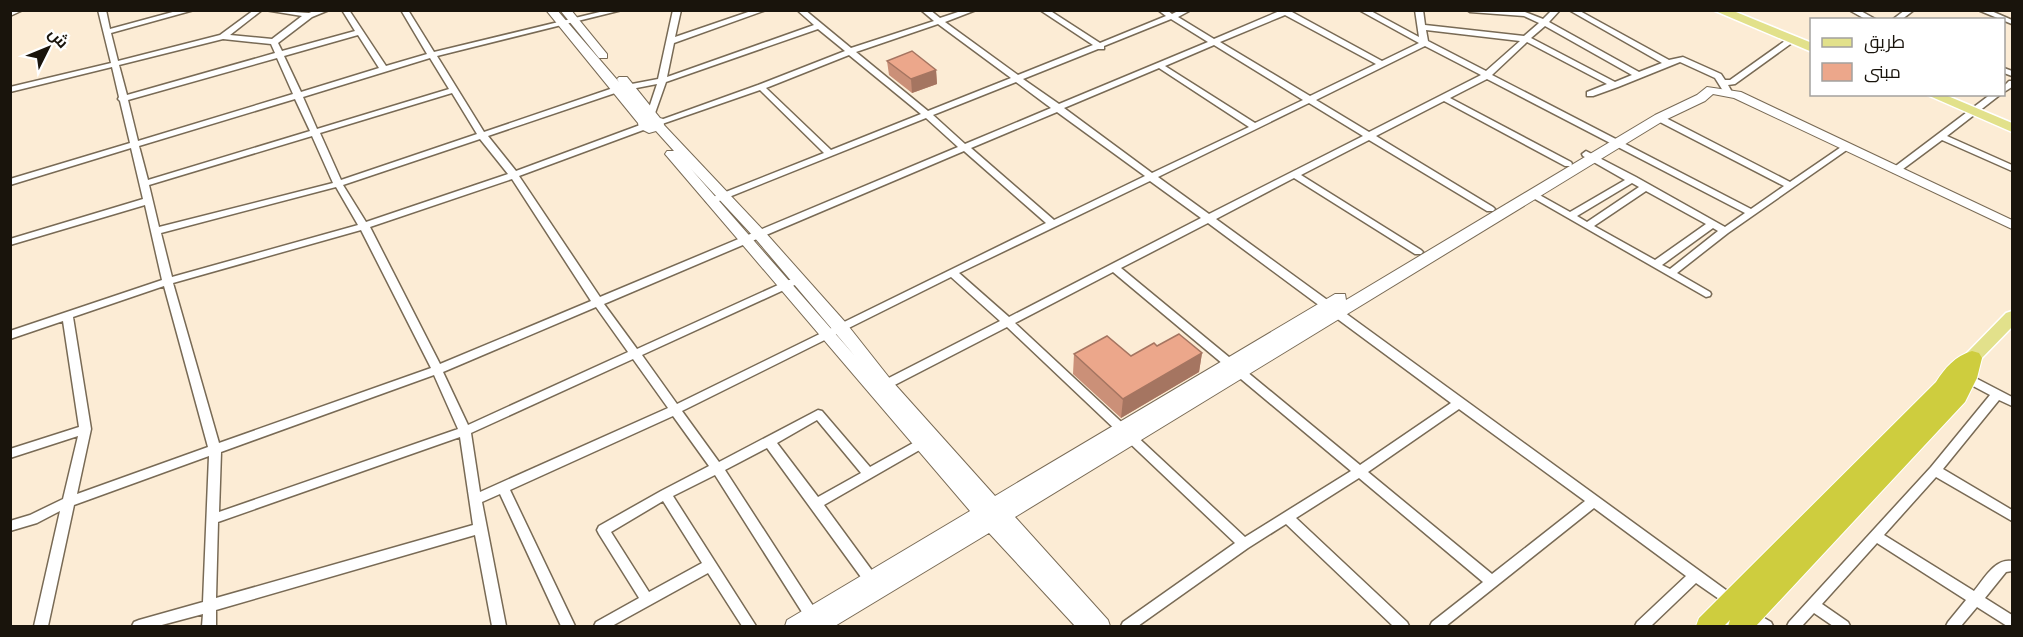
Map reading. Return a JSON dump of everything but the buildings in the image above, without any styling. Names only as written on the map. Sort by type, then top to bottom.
[{"type":"highway","points":[[1708,627],[1747,618],[1959,396],[1965,369]]},
{"type":"main road","points":[[1719,10],[1810,47]]},
{"type":"main road","points":[[1936,96],[2013,128]]},
{"type":"main road","points":[[1965,369],[2013,317]]},
{"type":"street","points":[[10,14],[20,10]]},
{"type":"street","points":[[102,10],[168,282],[215,450],[209,627]]},
{"type":"street","points":[[223,37],[259,10]]},
{"type":"street","points":[[268,10],[309,15]]},
{"type":"street","points":[[10,90],[223,37],[274,42],[309,15],[326,10]]},
{"type":"street","points":[[345,10],[384,69]]},
{"type":"street","points":[[404,10],[483,135],[514,175],[598,303],[717,468],[819,623]]},
{"type":"street","points":[[551,10],[568,23],[651,123],[834,331],[1088,627]]},
{"type":"street","points":[[565,10],[568,23]]},
{"type":"street","points":[[10,182],[432,55],[619,10]]},
{"type":"street","points":[[651,123],[677,10]]},
{"type":"street","points":[[671,41],[762,10]]},
{"type":"street","points":[[800,10],[926,114],[1053,224]]},
{"type":"street","points":[[924,10],[1594,501],[1747,618]]},
{"type":"street","points":[[10,335],[168,282],[364,226],[514,175],[651,123],[761,87],[850,51],[973,10]]},
{"type":"street","points":[[1043,10],[1101,47]]},
{"type":"street","points":[[1161,10],[1490,210]]},
{"type":"street","points":[[717,199],[926,114],[1101,47],[1188,10]]},
{"type":"street","points":[[1362,10],[1752,213]]},
{"type":"street","points":[[1419,10],[1424,43]]},
{"type":"street","points":[[1470,10],[1525,14],[1544,22],[1639,75]]},
{"type":"street","points":[[880,387],[1486,76],[1557,10]]},
{"type":"street","points":[[1572,10],[1668,63]]},
{"type":"street","points":[[1852,10],[1870,18]]},
{"type":"street","points":[[1898,18],[1911,10]]},
{"type":"street","points":[[1981,10],[2002,18]]},
{"type":"street","points":[[107,32],[185,11]]},
{"type":"street","points":[[10,526],[33,519],[68,502],[437,370],[1288,11],[1382,64]]},
{"type":"street","points":[[155,231],[338,184],[624,88],[662,81],[820,26]]},
{"type":"street","points":[[1422,27],[1526,39],[1615,85]]},
{"type":"street","points":[[122,99],[360,32]]},
{"type":"street","points":[[794,627],[819,623],[1126,433],[1332,310],[1533,195],[1590,155],[1701,98],[1711,90],[1725,87],[1792,40]]},
{"type":"street","points":[[274,42],[338,184],[364,226],[437,370],[465,431],[475,500],[499,627]]},
{"type":"street","points":[[475,500],[675,410],[952,272],[1151,178],[1424,43]]},
{"type":"street","points":[[1590,94],[1680,59],[1718,76],[1725,87],[2013,225]]},
{"type":"street","points":[[1159,65],[1255,127]]},
{"type":"street","points":[[761,87],[829,153]]},
{"type":"street","points":[[143,184],[315,134],[454,90]]},
{"type":"street","points":[[1896,170],[1994,96]]},
{"type":"street","points":[[1443,98],[1568,164]]},
{"type":"street","points":[[1614,141],[1670,104],[1701,98]]},
{"type":"street","points":[[1659,118],[1791,186]]},
{"type":"street","points":[[1941,136],[2013,168]]},
{"type":"street","points":[[1671,273],[1725,231],[1847,147]]},
{"type":"street","points":[[1332,310],[1418,252],[1568,164],[1590,155]]},
{"type":"street","points":[[1590,155],[1725,231]]},
{"type":"street","points":[[1294,174],[1418,252]]},
{"type":"street","points":[[1571,216],[1633,179]]},
{"type":"street","points":[[1588,225],[1646,187]]},
{"type":"street","points":[[1533,195],[1706,294]]},
{"type":"street","points":[[10,242],[148,201]]},
{"type":"street","points":[[1656,264],[1713,224]]},
{"type":"street","points":[[1114,268],[1492,582]]},
{"type":"street","points":[[952,272],[1244,544]]},
{"type":"street","points":[[212,519],[465,431],[791,283]]},
{"type":"street","points":[[41,627],[85,429],[67,315]]},
{"type":"street","points":[[1965,369],[1998,394],[2013,402]]},
{"type":"street","points":[[1794,627],[1935,470],[1998,394]]},
{"type":"street","points":[[1128,627],[1244,544],[1361,471],[1460,403]]},
{"type":"street","points":[[647,600],[603,530],[665,494],[769,442],[818,414],[869,474]]},
{"type":"street","points":[[10,454],[85,429]]},
{"type":"street","points":[[816,504],[928,440]]},
{"type":"street","points":[[769,442],[871,580]]},
{"type":"street","points":[[1935,470],[2013,516]]},
{"type":"street","points":[[503,487],[568,627]]},
{"type":"street","points":[[665,494],[749,627]]},
{"type":"street","points":[[1437,627],[1594,501]]},
{"type":"street","points":[[819,623],[871,580],[992,514]]},
{"type":"street","points":[[992,514],[1101,627]]},
{"type":"street","points":[[1287,517],[1402,627]]},
{"type":"street","points":[[139,627],[480,528]]},
{"type":"street","points":[[1876,536],[2013,622]]},
{"type":"street","points":[[601,627],[710,565]]},
{"type":"street","points":[[1953,627],[2001,568],[2013,566]]},
{"type":"street","points":[[1642,627],[1695,576]]},
{"type":"street","points":[[1814,606],[1843,627]]}]
